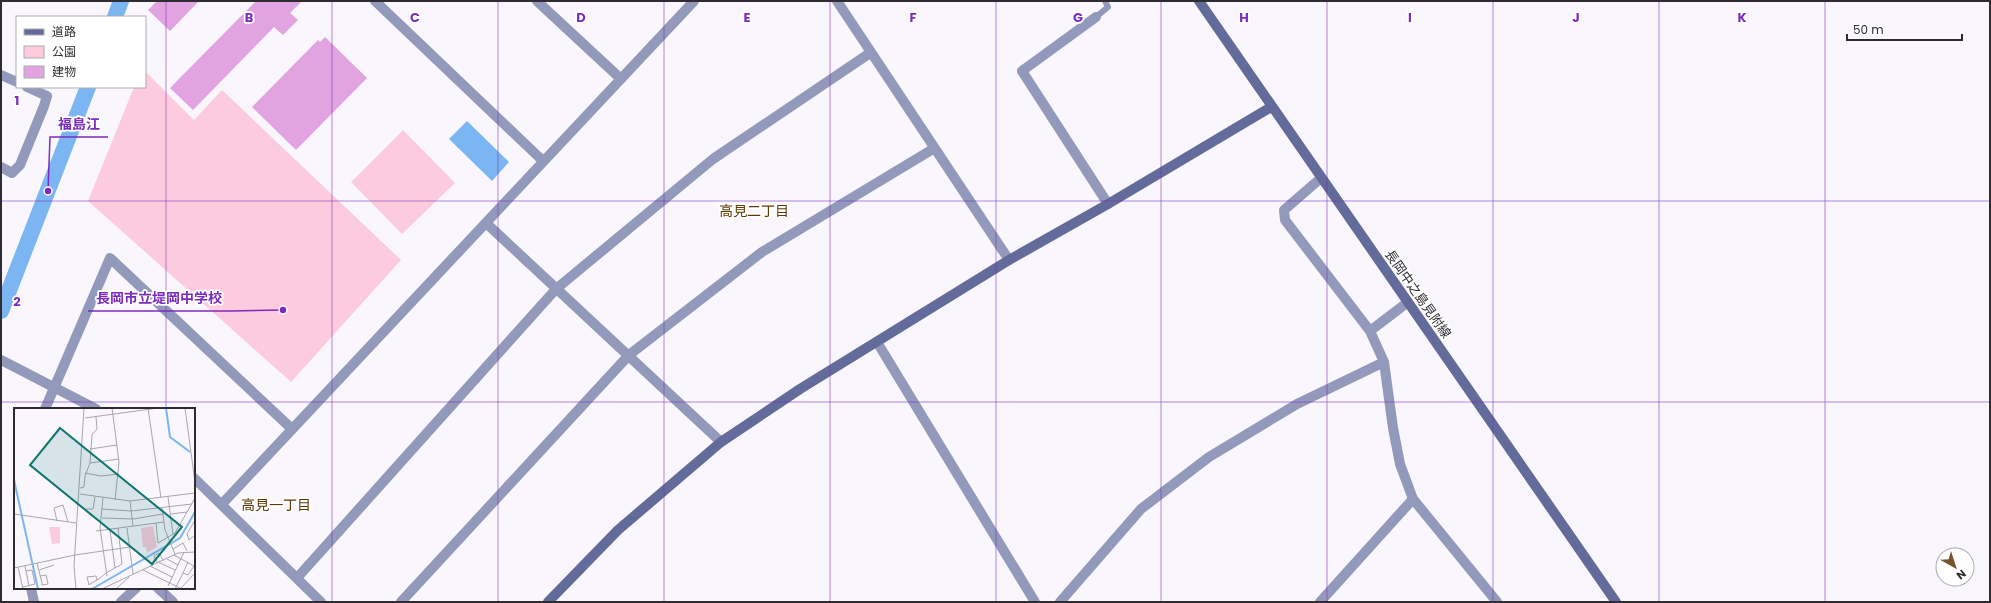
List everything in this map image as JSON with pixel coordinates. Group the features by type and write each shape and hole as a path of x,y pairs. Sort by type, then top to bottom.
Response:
{"street":[{"path":"374,1 543,161"},
{"path":"537,1 621,79"},
{"path":"222,504 694,1"},
{"path":"837,1 870,53 1009,260"},
{"name":"長岡中之島見附線","path":"1198,1 1616,602"},
{"path":"1096,17 1022,71 1108,204"},
{"path":"297,578 556,289 713,159 870,53"},
{"path":"1,75 16,82"},
{"path":"1,168 12,173 20,165 44,106 47,96 29,88"},
{"path":"548,602 618,530 721,442 800,388 1009,260 1108,204 1271,107"},
{"path":"401,602 629,355 762,252 934,149"},
{"path":"1321,178 1284,210 1285,220 1370,331 1384,362 1393,428 1400,464 1413,499 1497,602"},
{"path":"486,223 721,442"},
{"path":"45,408 110,258 292,430"},
{"path":"1370,331 1408,302"},
{"path":"877,342 1035,602"},
{"path":"1,360 94,408"},
{"path":"1060,602 1141,509 1209,457 1297,404 1384,362"},
{"path":"195,479 321,602"},
{"path":"1320,602 1413,499"},
{"path":"31,589 34,602"},
{"path":"122,602 135,589"},
{"path":"159,589 173,602"}],"lane":[{"path":"1096,17 1108,7 1105,1"}],"green space":[{"path":"146,72 194,120 222,90 401,260 291,382 88,201 134,88 146,88"},
{"path":"403,130 455,183 402,234 351,182"}],"water":[{"path":"467,121 509,162 492,181 449,139"}],"building":[{"path":"157,1 199,1 170,31 148,10"},
{"path":"256,1 302,1 290,13 298,20 283,35 274,27 193,110 170,88"},
{"path":"325,37 367,78 296,150 252,107 318,40 320,42"}],"waterway":[{"path":"115,16 121,1"},
{"path":"1,311 88,88"}],"place":[{"name":"福島江","path":"48,191"},
{"name":"長岡市立堤岡中学校","path":"283,310"}],"district":[{"name":"高見二丁目","path":"754,211"},
{"name":"高見一丁目","path":"276,505"}]}
